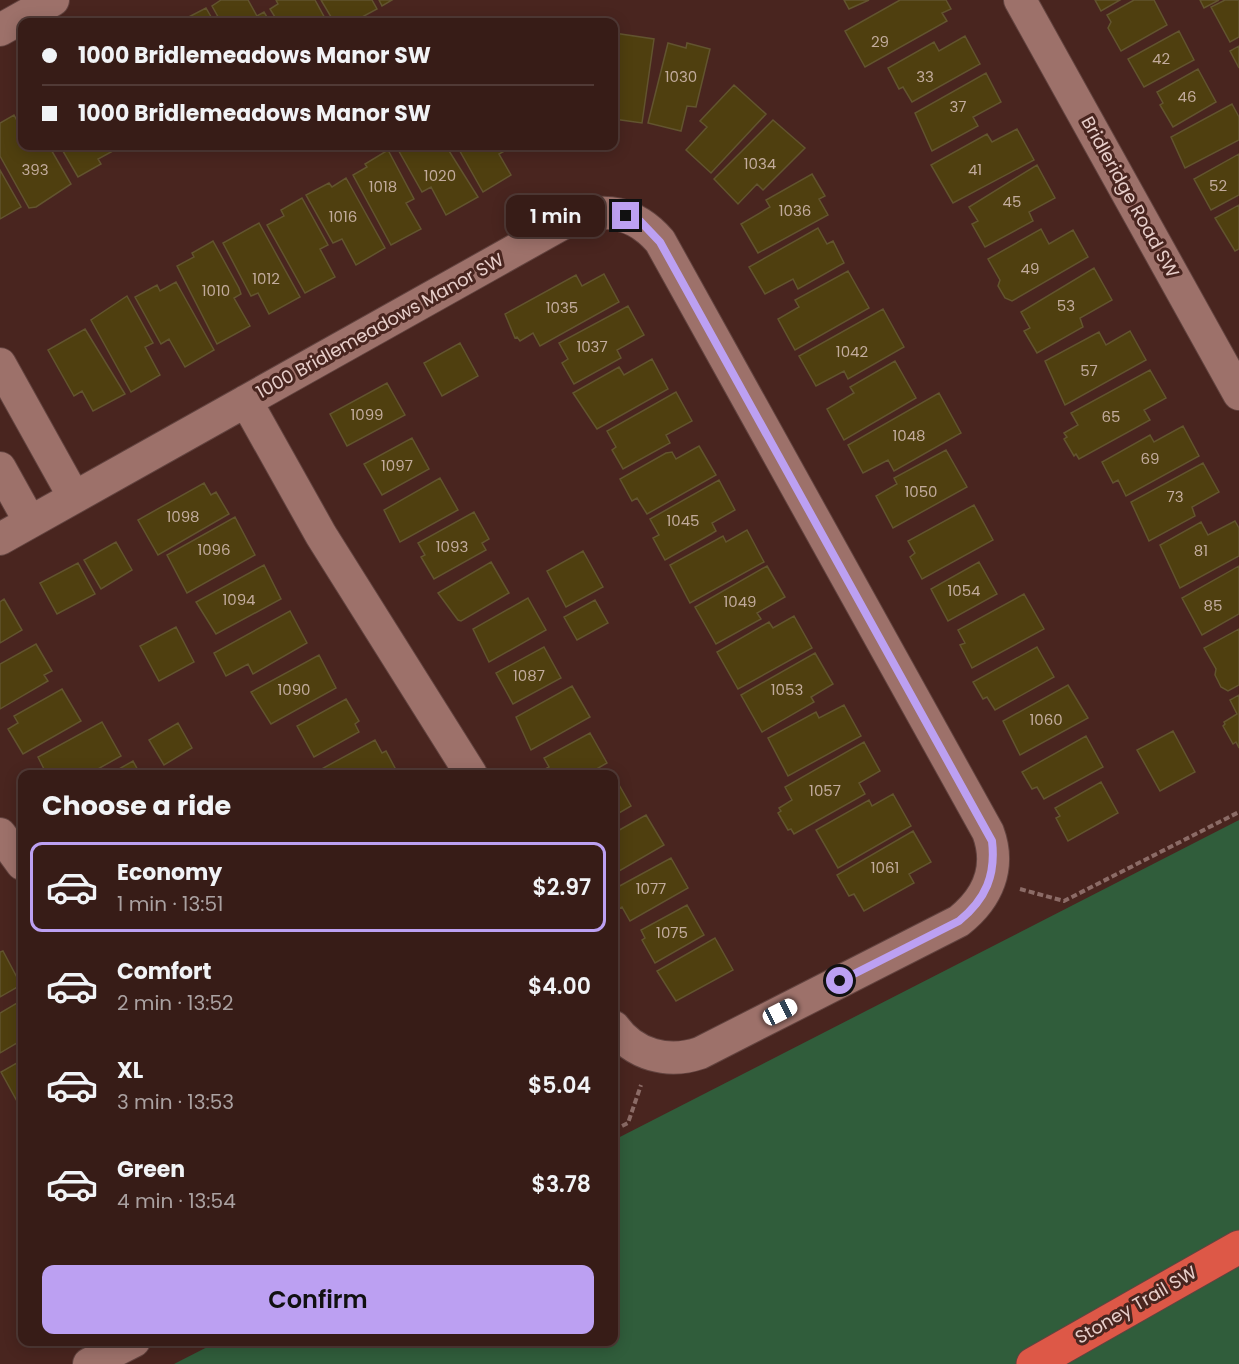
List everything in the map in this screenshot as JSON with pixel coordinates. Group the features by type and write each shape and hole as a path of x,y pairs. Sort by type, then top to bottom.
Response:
{"highway":[{"name":"Stoney Trail SW","path":"1033,1364 1239,1247"}],"street":[{"path":"21,18 53,0"},
{"name":"Bridleridge Road SW","path":"1020,0 1239,394"},
{"path":"0,30 18,20"},
{"name":"1000 Bridlemeadows Manor SW","path":"0,539 569,220 599,211 614,212 640,221 660,242 988,832 993,855 991,880 979,902 959,921 700,1053 676,1058 652,1055 632,1046 618,1031"},
{"path":"0,364 66,501"},
{"name":"1000 Bridlemeadows Manor SW","path":"246,402 327,545 468,770"},
{"path":"0,468 30,522"},
{"path":"0,834 18,859"},
{"path":"89,1364 124,1346"}],"path":[{"path":"991,880 1064,901 1239,812"},
{"path":"618,1128 628,1123 652,1055"}],"green space":[{"path":"1239,820 1239,1364 174,1364 209,1346 618,1346 618,1138"}],"building":[{"path":"221,0 248,0 257,16 264,12 268,18 219,18 212,6"},
{"path":"276,0 315,0 325,18 276,18 270,9 278,4"},
{"path":"321,0 372,0 377,9 360,18 332,18"},
{"path":"379,0 392,0 382,6"},
{"path":"844,0 869,0 849,9"},
{"path":"900,0 946,0 951,9 942,13 947,21 865,67 845,31"},
{"path":"1095,0 1120,0 1101,11"},
{"path":"1134,0 1154,0 1167,25 1121,51 1108,28 1111,22 1107,15"},
{"path":"1200,0 1219,0 1204,8"},
{"path":"1225,0 1239,0 1239,37 1230,42 1211,7"},
{"path":"206,8 212,18 187,18"},
{"path":"1179,31 1194,60 1144,87 1128,59"},
{"path":"618,34 654,39 642,123 618,120"},
{"path":"965,36 980,64 912,102 903,87 899,89 888,68 934,42 939,51"},
{"path":"668,43 686,48 687,43 710,49 696,107 687,106 681,131 648,123"},
{"path":"1239,46 1239,68 1230,51"},
{"path":"1198,69 1216,102 1173,127 1160,105 1163,103 1157,92"},
{"path":"986,73 1001,102 973,117 978,126 932,151 915,113"},
{"path":"734,85 766,114 711,173 686,150 707,127 700,121"},
{"path":"1232,104 1239,117 1239,140 1185,168 1171,137"},
{"path":"14,115 18,122 18,150 51,150 71,184 36,207 29,208 0,156 0,123"},
{"path":"773,120 805,148 763,190 757,184 738,204 714,179"},
{"path":"1017,129 1034,160 953,203 931,165 987,134 992,142"},
{"path":"62,150 112,150 98,159 101,164 78,177"},
{"path":"388,150 414,199 406,203 421,229 391,245 353,175 367,167 365,164"},
{"path":"398,150 449,150 478,197 446,215 431,187 422,192"},
{"path":"459,150 506,150 499,154 511,175 483,192"},
{"path":"1239,154 1239,195 1211,210 1194,179"},
{"path":"1037,165 1055,198 1029,212 1033,221 985,247 972,224 978,221 969,207"},
{"path":"0,170 21,207 0,219"},
{"path":"812,174 825,196 819,199 828,215 758,253 741,224 770,207 766,200"},
{"path":"346,178 385,248 356,265 342,239 333,243 306,195 329,183 332,187"},
{"path":"302,198 328,245 320,249 335,277 305,293 267,225 284,216 281,210"},
{"path":"1239,205 1239,249 1235,251 1215,218"},
{"path":"259,223 300,297 269,314 258,293 251,296 223,243"},
{"path":"818,228 827,244 833,241 844,263 798,289 793,279 765,294 749,267"},
{"path":"1041,229 1049,244 1073,230 1088,257 1012,301 1005,298 998,286 1000,280 988,259"},
{"path":"213,241 239,288 241,294 234,298 250,326 217,344 177,266 194,257 192,253"},
{"path":"1094,268 1112,300 1080,318 1083,327 1037,353 1024,331 1030,328 1021,312"},
{"path":"848,271 869,308 795,350 778,319 799,307 795,300"},
{"path":"604,274 619,302 540,346 533,333 520,341 517,337 515,338 505,314 576,275 582,286"},
{"path":"176,282 214,350 185,367 169,339 161,344 135,297 157,285 160,291"},
{"path":"127,296 153,343 145,347 160,375 131,392 91,320"},
{"path":"628,306 644,335 617,350 621,358 574,384 562,363 568,359 559,343"},
{"path":"883,309 904,347 848,379 844,371 816,386 799,356"},
{"path":"85,329 125,394 93,411 82,391 74,396 48,350"},
{"path":"1130,331 1146,360 1065,405 1045,361 1099,332 1106,345"},
{"path":"460,343 478,376 442,396 424,363"},
{"path":"652,359 668,389 597,429 573,393 619,367 624,375"},
{"path":"895,361 916,398 844,440 827,409 854,393 850,387"},
{"path":"1150,370 1166,398 1144,410 1150,420 1079,459 1076,454 1074,456 1064,439 1067,437 1064,433 1078,425 1071,413"},
{"path":"387,383 405,415 347,446 330,414"},
{"path":"676,392 692,421 666,435 670,443 623,469 612,450 616,447 607,431"},
{"path":"939,393 961,433 894,471 888,460 863,473 848,445"},
{"path":"1183,426 1199,456 1126,496 1118,480 1113,483 1102,462 1150,435 1154,442"},
{"path":"412,438 429,469 382,495 364,464"},
{"path":"699,446 716,475 647,514 637,498 632,501 620,479 666,453 672,452 676,459"},
{"path":"946,450 967,487 893,528 876,496 897,484 894,478"},
{"path":"1203,463 1219,492 1192,507 1195,516 1149,541 1131,502"},
{"path":"440,478 458,510 400,542 384,510"},
{"path":"719,480 735,510 712,523 716,531 665,560 653,538 659,535 650,519"},
{"path":"204,483 211,495 216,492 229,514 158,555 138,520"},
{"path":"974,505 993,540 922,579 910,557 915,553 908,541"},
{"path":"474,512 489,539 482,543 486,550 434,579 421,557 425,555 418,543"},
{"path":"235,517 255,555 187,593 167,555"},
{"path":"1235,521 1239,528 1239,556 1180,588 1160,545 1201,522 1208,535"},
{"path":"747,530 764,562 690,603 670,565 723,536 726,542"},
{"path":"116,542 132,570 101,589 84,560"},
{"path":"583,551 603,587 566,607 547,571"},
{"path":"491,562 509,593 461,621 458,620 438,593"},
{"path":"979,562 997,594 948,621 931,589"},
{"path":"78,563 95,594 57,614 40,583"},
{"path":"264,565 281,599 216,634 196,602"},
{"path":"767,566 785,597 757,613 761,619 716,644 695,607"},
{"path":"1239,566 1239,614 1202,635 1182,598"},
{"path":"1024,594 1044,629 972,668 960,645 965,643 958,630"},
{"path":"528,598 546,630 489,662 473,629"},
{"path":"4,599 22,630 0,643 0,602"},
{"path":"595,600 608,623 577,640 564,617"},
{"path":"290,611 307,643 253,674 248,664 226,676 214,653"},
{"path":"794,616 812,648 738,689 717,652 769,622 773,628"},
{"path":"176,627 194,662 159,681 140,646"},
{"path":"1239,629 1239,685 1228,691 1221,687 1215,675 1216,669 1204,648"},
{"path":"36,644 52,671 44,675 48,681 0,709 0,664"},
{"path":"544,647 561,678 513,704 496,673"},
{"path":"1037,647 1054,677 995,710 987,697 983,699 973,682"},
{"path":"815,653 833,684 811,697 814,702 762,732 741,695"},
{"path":"319,655 336,688 271,724 251,692"},
{"path":"1068,685 1088,718 1020,755 1003,721"},
{"path":"572,686 590,717 531,750 516,717"},
{"path":"62,689 81,721 23,754 8,729 18,723 14,716"},
{"path":"1239,695 1239,748 1236,742 1233,744 1223,726 1224,722 1237,714 1230,700"},
{"path":"346,699 359,721 355,724 359,732 314,757 297,726"},
{"path":"844,705 861,736 788,776 768,738 816,712 819,718"},
{"path":"102,722 121,756 96,770 43,770 38,757"},
{"path":"178,723 192,748 164,765 149,740"},
{"path":"1173,731 1195,772 1160,791 1137,750"},
{"path":"590,733 607,763 595,770 546,770 549,767 544,758"},
{"path":"1086,736 1103,767 1044,799 1037,787 1032,789 1022,772"},
{"path":"375,740 382,753 386,751 395,768 391,770 320,770"},
{"path":"864,742 880,771 859,783 865,794 794,834 791,829 788,830 778,813 781,811 779,808 792,800 785,787"},
{"path":"133,761 138,770 117,770"},
{"path":"1101,782 1118,813 1068,841 1056,818 1060,816 1055,808"},
{"path":"618,783 631,806 618,814"},
{"path":"893,794 911,826 838,868 816,830 869,800 872,806"},
{"path":"646,815 664,845 618,872 618,831"},
{"path":"913,831 931,862 909,874 914,883 864,911 854,894 849,896 837,875"},
{"path":"671,858 688,888 630,921 622,907 618,909 618,887"},
{"path":"687,905 704,935 655,963 642,940 645,938 641,930"},
{"path":"715,938 733,970 676,1001 657,971"},
{"path":"3,951 18,979 18,987 0,997 0,952"},
{"path":"18,1002 18,1042 0,1053 0,1013"},
{"path":"18,1062 18,1103 1,1072"}],"route":[{"path":"626,216 640,221 660,242 992,841 991,880 986,892 970,912 959,921 840,981"}]}
